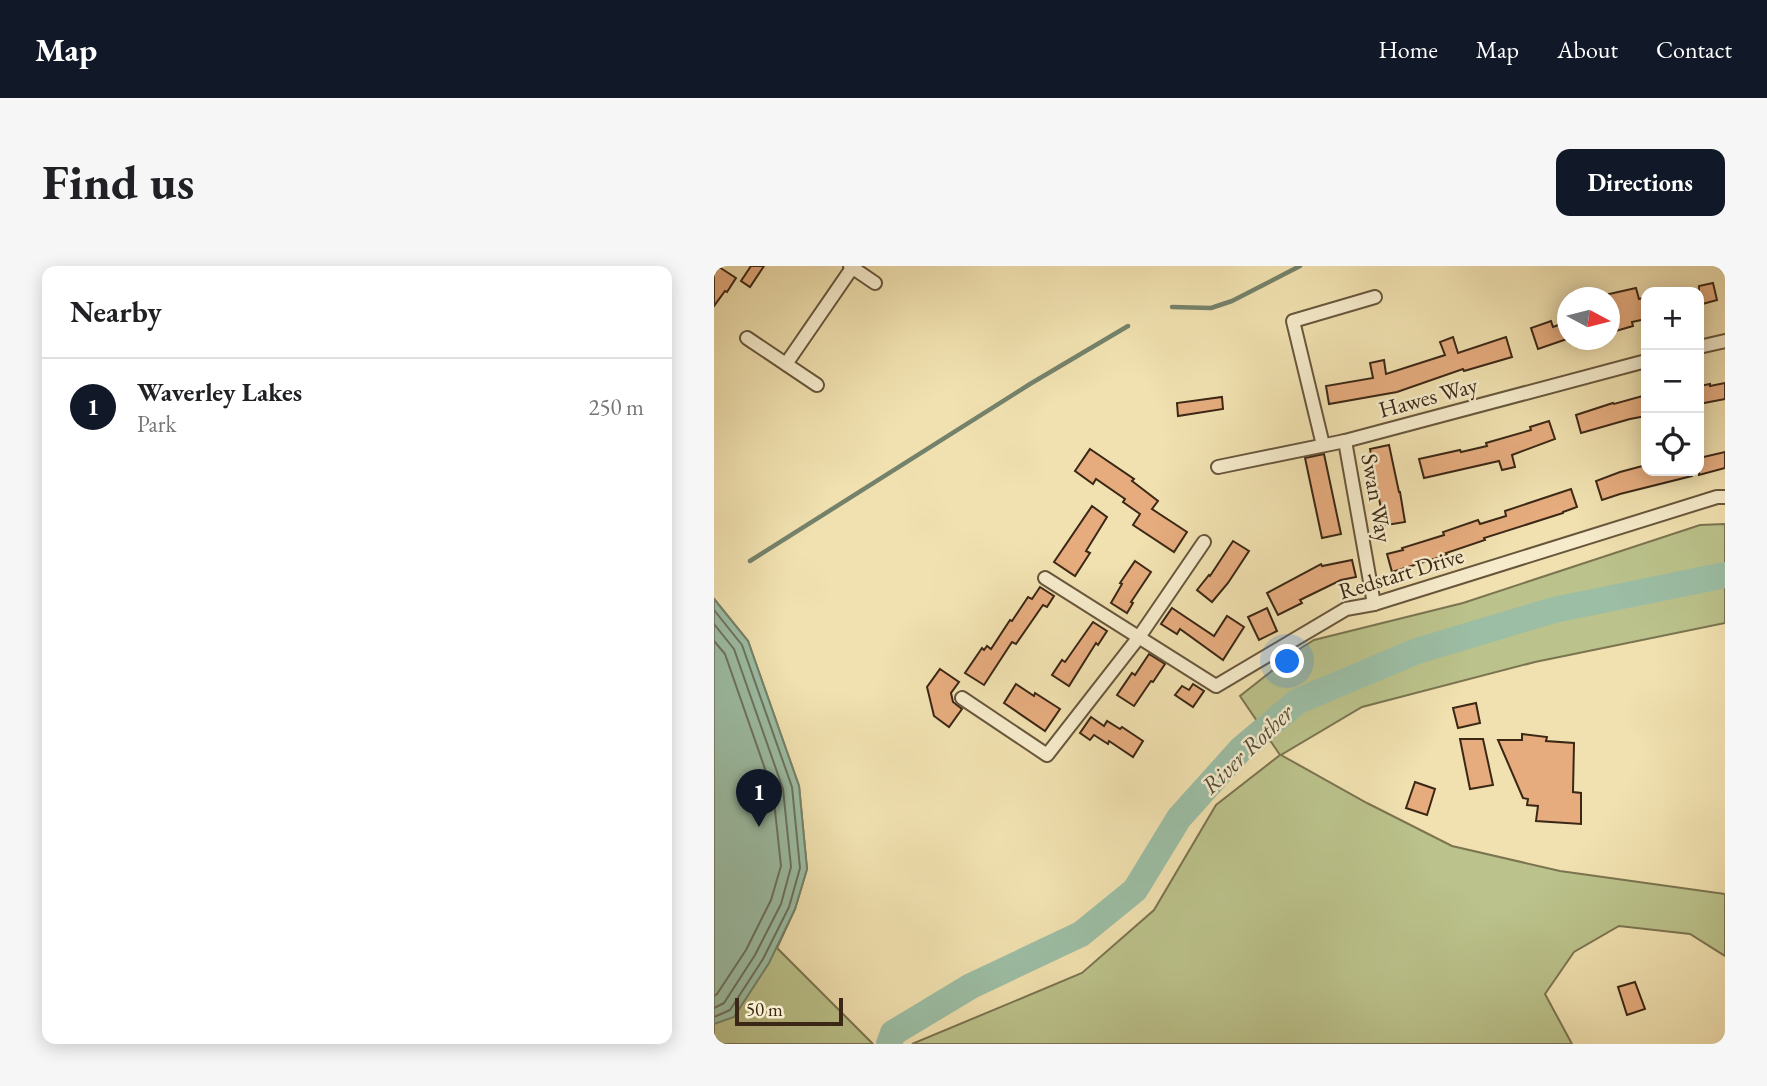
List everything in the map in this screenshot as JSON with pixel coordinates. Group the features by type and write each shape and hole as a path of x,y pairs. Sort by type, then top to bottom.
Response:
{"street":[{"path":"786,364 851,267 875,284"},
{"path":"1323,445 1293,321 1375,297"},
{"path":"747,338 817,385"},
{"path":"1704,346 1725,341"},
{"name":"Hawes Way","path":"1218,467 1345,441 1641,361"},
{"name":"Swan Way","path":"1345,441 1374,604"},
{"name":"Redstart Drive","path":"1045,578 1216,686 1346,609 1374,604 1725,497"},
{"path":"962,698 1047,755 1139,637 1204,542"}],"shaded area":[{"path":"1725,524 1725,623 1535,662 1362,707 1281,755 1452,846 1560,871 1725,894 1725,956 1690,934 1619,926 1574,952 1545,994 1572,1044 912,1044 1082,973 1154,910 1216,805 1280,755 1240,696 1301,648 1314,640 1463,603 1700,525"},
{"path":"714,599 748,641 799,786 807,869 795,909 777,948 873,1044 714,1044"}],"water":[{"path":"714,599 748,641 799,786 807,869 795,909 769,963 734,1017 714,1024"}],"building":[{"path":"751,266 764,266 750,287 741,281"},
{"path":"719,267 736,278 714,306 714,274"},
{"path":"1713,283 1717,300 1704,304 1704,287 1699,286"},
{"path":"1636,288 1641,298 1641,320 1620,330 1620,292"},
{"path":"1551,321 1553,327 1557,326 1557,342 1538,349 1531,328"},
{"path":"1453,337 1458,353 1506,337 1512,357 1464,371 1463,369 1397,392 1329,404 1326,386 1373,378 1370,363 1384,360 1386,374 1445,355 1440,342"},
{"path":"1725,383 1725,399 1704,403 1704,385"},
{"path":"1641,396 1641,417 1581,433 1576,415"},
{"path":"1222,397 1223,409 1178,416 1177,403"},
{"path":"1549,421 1555,439 1512,455 1515,467 1502,470 1499,461 1424,478 1419,459 1487,446 1486,443 1531,430 1530,427"},
{"path":"1389,445 1405,522 1386,525 1370,449"},
{"path":"1090,449 1134,479 1132,481 1158,501 1152,509 1187,532 1174,552 1133,525 1140,514 1123,502 1125,499 1096,479 1093,484 1075,471"},
{"path":"1725,452 1725,468 1704,474 1704,457"},
{"path":"1324,454 1341,534 1322,538 1305,458"},
{"path":"1641,466 1641,476 1692,476 1602,500 1596,481"},
{"path":"1571,489 1577,507 1484,538 1485,540 1446,553 1447,555 1392,572 1387,554 1444,535 1443,532 1478,520 1480,524 1506,516 1505,511"},
{"path":"1092,506 1107,517 1086,551 1090,553 1075,576 1054,562"},
{"path":"1233,541 1249,551 1212,602 1197,590 1210,576"},
{"path":"1352,560 1356,577 1341,580 1300,600 1302,603 1278,615 1267,593 1321,564 1322,566"},
{"path":"1135,561 1151,572 1131,602 1133,603 1127,613 1111,603 1122,584 1120,583"},
{"path":"1040,587 1054,596 1047,607 1043,605 1016,644 1012,642 984,685 965,673 982,648 984,650 987,646 991,649 1028,597 1032,599"},
{"path":"1172,608 1214,636 1227,616 1244,627 1223,660 1180,629 1177,634 1161,624"},
{"path":"1267,608 1277,631 1259,640 1248,617"},
{"path":"1093,622 1107,631 1098,645 1096,643 1069,686 1052,675 1062,660 1065,662"},
{"path":"1149,654 1165,664 1134,706 1117,695"},
{"path":"940,669 959,682 951,693 953,702 962,709 949,727 934,716 927,687"},
{"path":"1016,684 1060,709 1045,731 1004,703"},
{"path":"1193,684 1204,691 1193,707 1175,695 1182,686 1189,690"},
{"path":"1476,703 1480,723 1458,728 1453,708"},
{"path":"1091,717 1104,726 1107,721 1120,729 1122,727 1143,741 1133,757 1109,741 1108,744 1094,735 1090,740 1080,733"},
{"path":"1522,734 1547,737 1546,741 1574,743 1573,792 1581,793 1581,824 1536,821 1538,806 1527,805 1528,799 1523,798 1498,740 1522,740"},
{"path":"1460,739 1483,739 1493,785 1470,789"},
{"path":"1415,782 1435,789 1427,815 1406,808"},
{"path":"1635,982 1645,1009 1627,1015 1618,987"}],"waterway":[{"path":"1172,307 1211,308 1232,301 1300,266"},
{"path":"750,561 1030,384 1128,326"},
{"name":"River Rother","path":"889,1044 893,1033 971,986 1081,934 1135,890 1179,818 1241,749 1298,701 1417,651 1554,610 1725,575"}],"place":[{"name":"Waverley Lakes","path":"759,827"}]}
